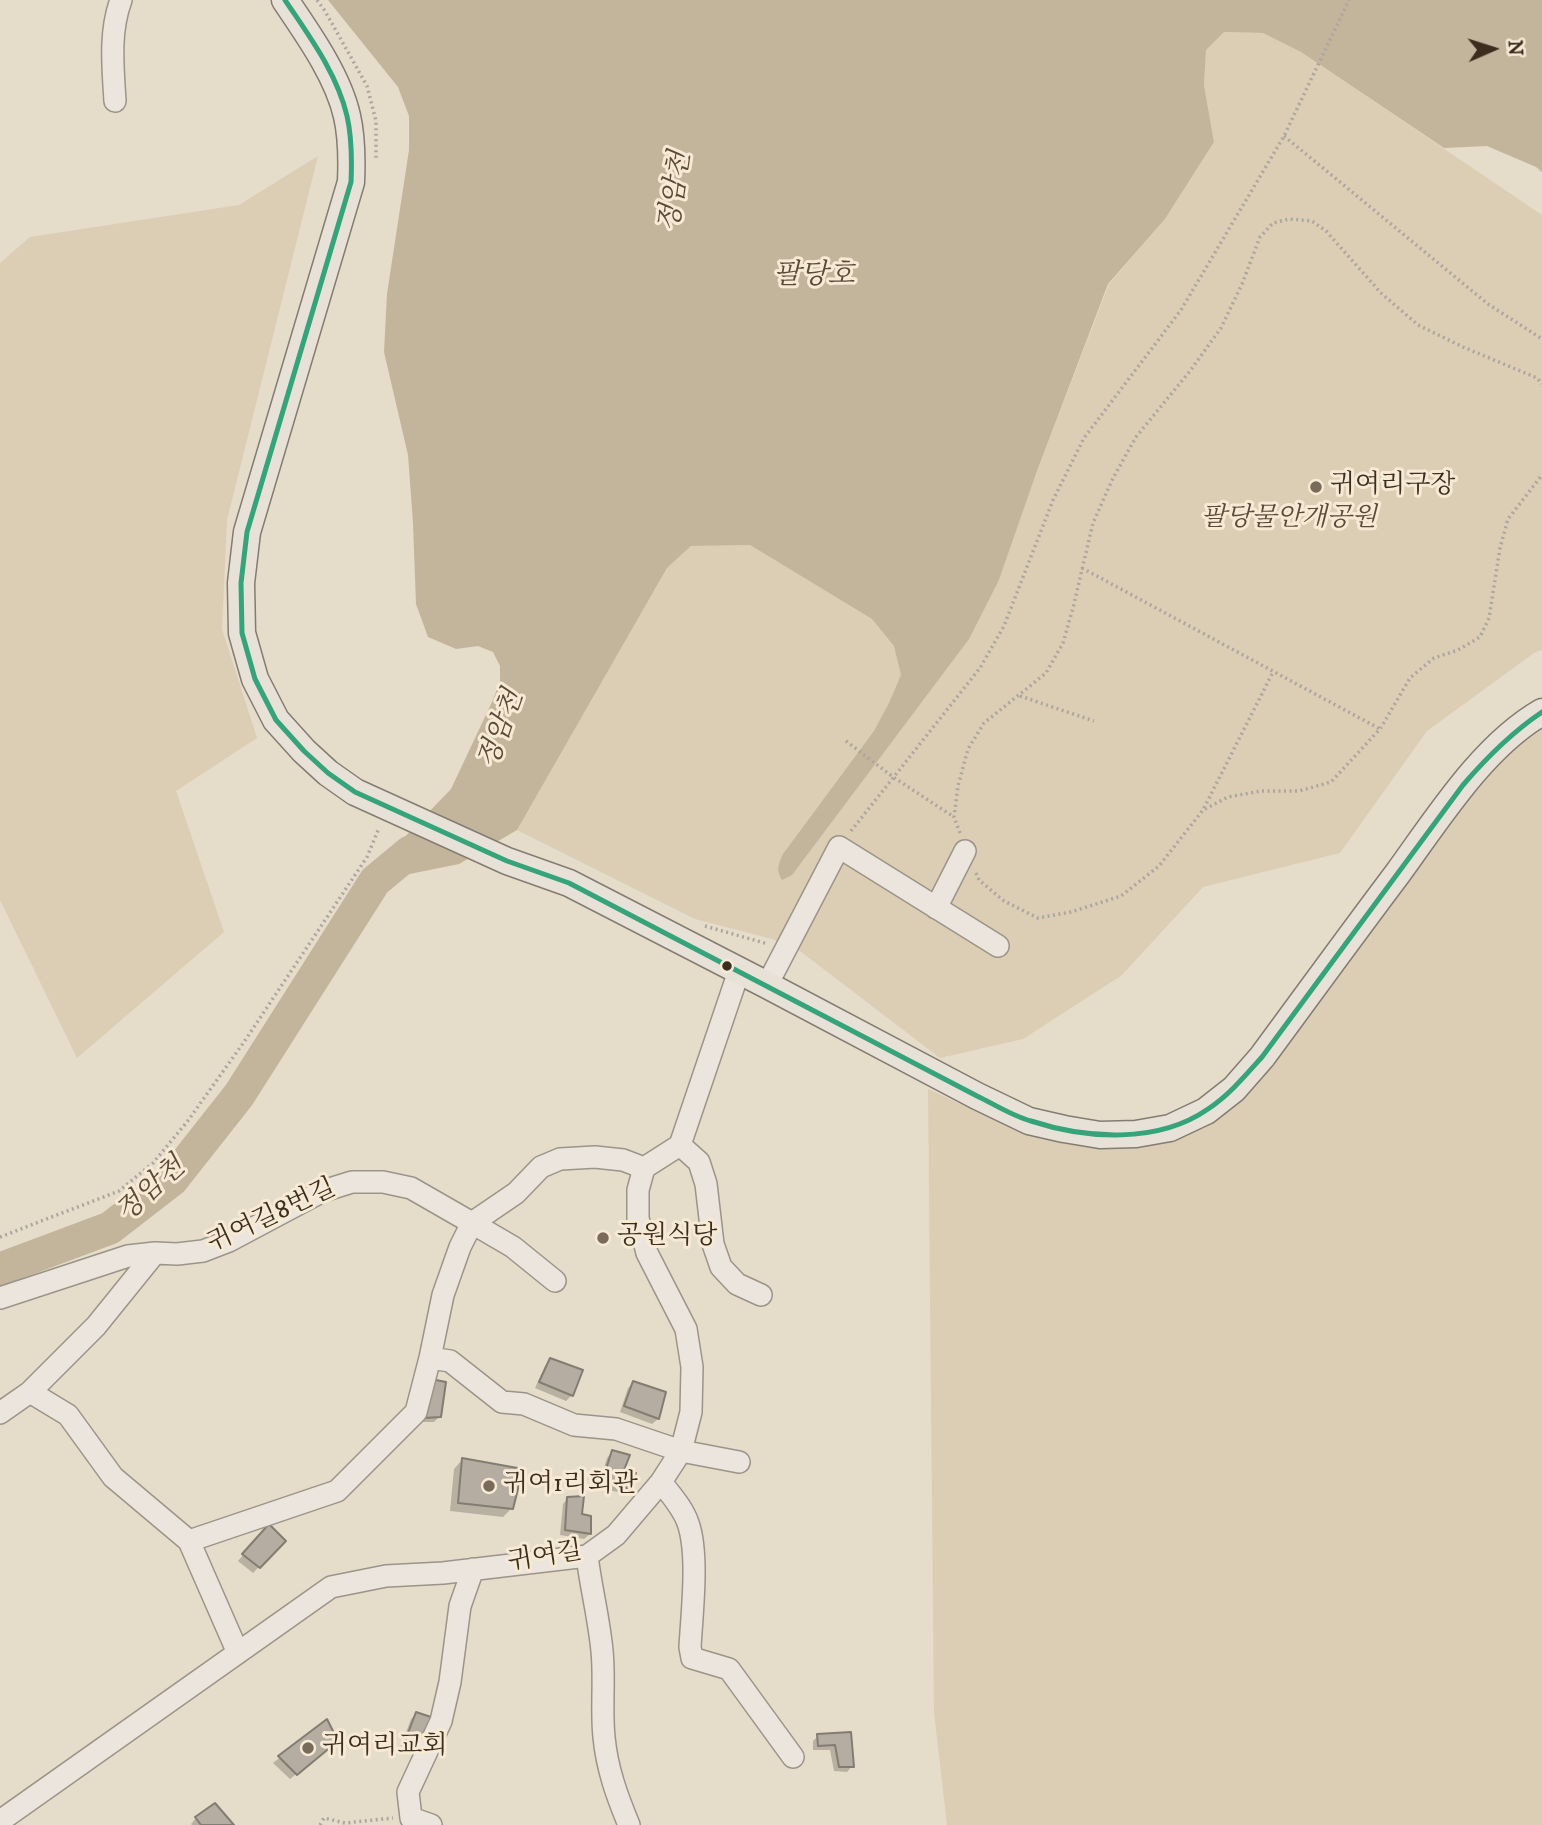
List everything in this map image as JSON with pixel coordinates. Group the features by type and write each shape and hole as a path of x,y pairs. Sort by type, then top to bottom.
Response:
{"main road":[{"path":"285,0 333,79 347,114 352,148 351,182 247,533 241,583 242,632 255,679 275,720 328,773 355,792 507,861 569,883 1029,1121 1100,1135 1136,1135 1170,1128 1206,1111 1234,1089 1262,1057 1448,804 1490,753 1522,723 1542,712"}],"street":[{"path":"115,101 112,51 121,0"},
{"path":"767,985 839,846 998,947"},
{"path":"936,908 965,851"},
{"path":"189,1541 337,1491 416,1412 443,1294 472,1223 516,1193 541,1167 560,1159 595,1157 623,1160 644,1168 680,1145 739,971"},
{"path":"680,1145 699,1162 706,1184 713,1244 720,1267 737,1284 761,1295"},
{"name":"귀여길","path":"0,1821 331,1587 386,1576 587,1556 615,1535 661,1482 681,1451 691,1412 692,1367 686,1329 647,1253 638,1218 638,1191 644,1168"},
{"name":"귀여길8번길","path":"0,1298 128,1256 203,1251 229,1241 323,1191 352,1181 383,1182 411,1188 513,1247 555,1281"},
{"path":"0,1413 30,1392 96,1326 155,1254"},
{"path":"430,1358 450,1360 502,1402 524,1404 574,1425 616,1429 681,1451 738,1462"},
{"path":"30,1392 68,1415 113,1477 189,1541 238,1653"},
{"path":"661,1482 688,1522 694,1551 690,1647 692,1658 729,1669 793,1757"},
{"path":"587,1556 602,1655 603,1735 608,1770 629,1825"},
{"path":"421,1822 408,1792 441,1721 450,1682 460,1606 473,1569"}],"path":[{"path":"317,0 367,86 376,121 376,159"},
{"path":"839,846 981,668 1004,626 1053,500 1084,438 1181,310 1284,136 1349,0"},
{"path":"1284,136 1488,304 1542,339"},
{"path":"1273,672 1203,810 1159,866 1121,896 1071,912 1038,918 1004,901 979,880 965,851 954,817 958,786 968,750 984,723 1046,673 1063,643 1093,523 1113,478 1136,437 1221,328 1260,237 1273,223 1289,219 1312,221 1326,231 1381,293 1418,325 1537,378 1542,384"},
{"path":"1203,810 1228,797 1261,792 1299,791 1331,782 1380,729 1410,678 1434,658 1458,650 1480,637 1489,618 1500,548 1508,519 1542,475"},
{"path":"1082,568 1380,729"},
{"path":"1020,696 1094,721"},
{"path":"845,741 954,817"},
{"path":"0,1237 119,1191 153,1163 187,1122 244,1042 397,811"},
{"path":"320,1825 324,1818 345,1823 385,1818 421,1822"}],"green space":[{"name":"팔당물안개공원","path":"1224,32 1263,33 1301,52 1542,215 1542,650 1534,653 1427,731 1340,853 1203,887 1122,975 1023,1039 940,1058 796,948 695,919 517,830 667,568 691,546 750,545 872,619 894,645 999,580 1037,471 1109,284 1165,219 1214,142 1204,85 1206,49"},
{"path":"318,156 227,520 222,629 257,738 176,791 224,932 77,1058 0,900 0,263 30,237 239,205"},
{"path":"1542,729 1542,1825 947,1825 934,1712 928,1089 1024,1133 1092,1146 1155,1145 1208,1123 1261,1078 1447,825 1525,735"}],"water":[{"name":"팔당호","path":"328,0 1542,0 1542,172 1487,146 1444,148 1301,52 1263,33 1224,32 1206,50 1204,85 1214,142 1165,219 1108,284 999,580 969,639 792,875 782,880 780,876 778,867 783,854 874,731 901,675 894,646 872,619 750,545 691,546 667,568 517,830 459,864 375,881 399,843 451,789 500,682 500,666 493,652 478,646 456,649 428,637 416,604 408,455 384,352 387,294 409,150 409,116 398,87"}],"building":[{"path":"550,1358 583,1370 573,1396 539,1382"},
{"path":"431,1379 446,1382 441,1417 424,1418"},
{"path":"633,1381 666,1392 659,1419 624,1406"},
{"path":"612,1450 630,1455 624,1470 636,1473 630,1489 602,1482"},
{"name":"귀여1리회관","path":"462,1458 523,1469 513,1509 458,1503"},
{"path":"584,1496 582,1514 591,1516 591,1534 565,1530 567,1497"},
{"path":"269,1524 286,1541 260,1568 242,1554"},
{"path":"416,1712 434,1718 424,1746 405,1741"},
{"name":"귀여리교회","path":"327,1719 338,1741 297,1775 278,1756"},
{"path":"851,1732 854,1767 839,1767 835,1745 818,1746 817,1734"},
{"path":"215,1803 234,1825 201,1825 195,1817"}],"waterway":[{"name":"정암천","path":"0,1269 110,1228 172,1180 239,1095 375,881 410,852"}],"transit line":[{"path":"285,0 321,55 342,100 350,132 351,182 247,532 241,583 242,633 255,679 276,720 328,773 355,792 507,861 569,883 1017,1116 1075,1132 1121,1135 1145,1133 1188,1120 1216,1104 1236,1085 1262,1057 1463,785 1500,746 1542,712"}],"place":[{"name":"귀여리구장","path":"1316,487"},
{"name":"공원식당","path":"603,1238"},
{"name":"귀여1리회관","path":"489,1486"},
{"name":"귀여리교회","path":"308,1748"}]}
